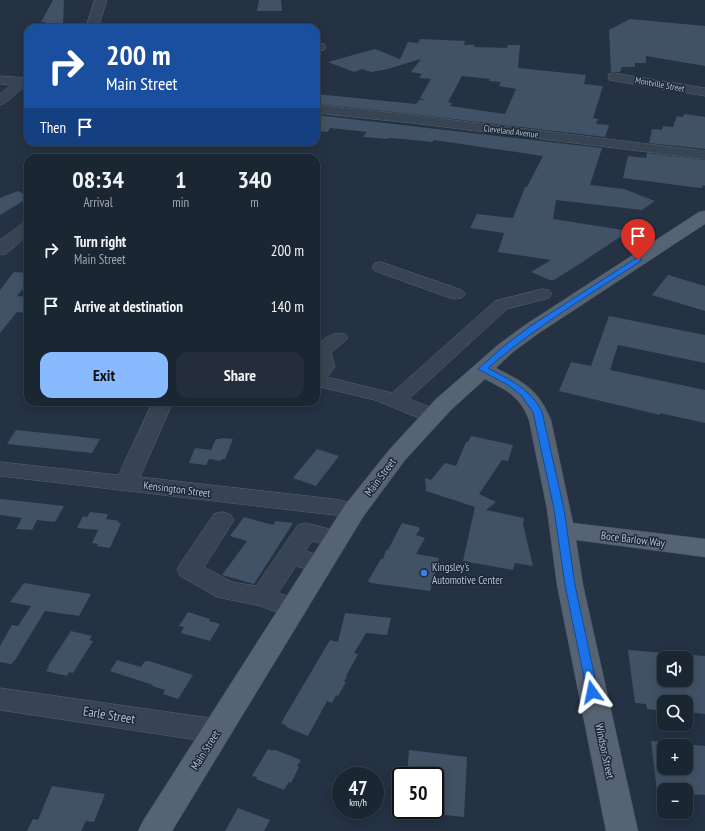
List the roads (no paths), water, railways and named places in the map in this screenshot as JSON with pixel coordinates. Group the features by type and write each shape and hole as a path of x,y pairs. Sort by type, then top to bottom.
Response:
{"main road":[{"name":"Main Street","path":"154,831 354,511 397,455 433,416 506,348 532,329 705,216"},
{"name":"Windsor Street","path":"482,369 520,390 529,398 538,412 562,530 570,585 622,831"},
{"name":"Boce Barlow Way","path":"562,530 705,548"}],"street":[{"path":"93,24 101,0"},
{"name":"Montville Street","path":"614,77 705,92"},
{"path":"0,80 24,82"},
{"path":"0,101 19,85 24,83"},
{"name":"Cleveland Avenue","path":"320,109 404,119 704,159"},
{"path":"0,250 24,230"},
{"path":"380,267 456,294"},
{"path":"395,401 501,305 543,294"},
{"path":"320,372 325,367 321,351 338,338"},
{"path":"320,381 382,396 433,416"},
{"path":"126,483 162,406"},
{"name":"Kensington Street","path":"0,469 354,511"},
{"path":"222,520 189,570 226,590 262,597 294,608"},
{"path":"262,597 306,531 337,538"},
{"path":"290,556 321,564"},
{"name":"Earle Street","path":"0,699 217,731"}],"place":[{"name":"Kingsley's Automotive Center","path":"424,573"}]}
